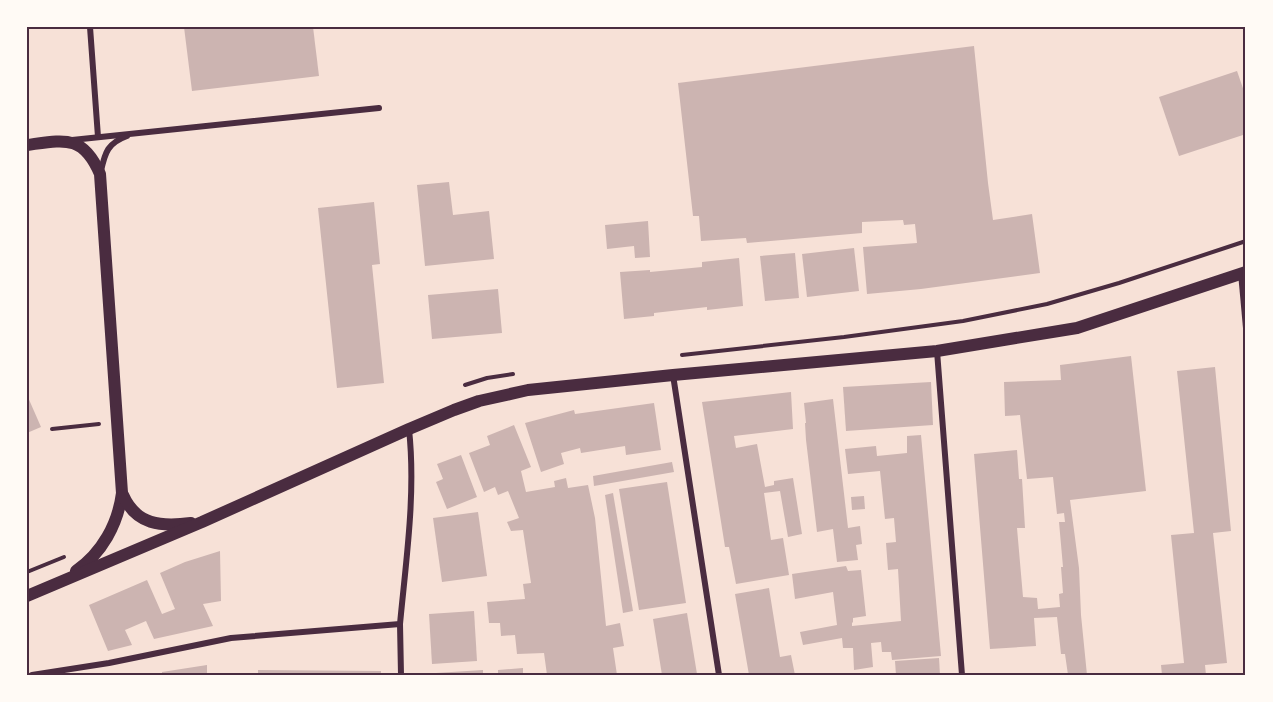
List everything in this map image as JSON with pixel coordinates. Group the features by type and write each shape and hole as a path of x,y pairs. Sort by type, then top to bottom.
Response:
{"main road":[{"path":"27,145 63,140 78,144 94,160 100,174 122,493 120,509 115,521 97,552 83,566 57,584"},
{"path":"27,596 202,522 454,410 504,395 528,390 673,375 937,351 1077,328 1244,273"},
{"path":"122,493 128,506 146,521 161,524 202,522"}],"street":[{"path":"90,27 98,137"},
{"path":"63,140 379,108"},
{"path":"100,174 107,149 124,137 137,133"},
{"path":"1244,273 1246,328"},
{"path":"937,351 962,675"},
{"path":"673,375 719,675"},
{"path":"400,675 400,624 412,491 409,429"},
{"path":"32,675 109,663 231,638 400,624"}],"path":[{"path":"679,355 844,338 974,319 1057,301 1119,284 1246,241"},
{"path":"456,389 487,378 514,374"},
{"path":"51,429 99,424"},
{"path":"27,572 68,554"}],"building":[{"path":"184,27 313,27 319,76 192,91"},
{"path":"974,46 993,220 1032,214 1040,273 867,294 863,247 917,243 915,224 904,225 903,220 862,222 862,233 747,243 746,238 701,241 699,216 693,216 678,83"},
{"path":"1237,71 1246,97 1246,134 1179,156 1159,97"},
{"path":"449,182 453,215 489,211 494,259 425,266 417,185"},
{"path":"374,202 380,264 372,265 384,383 337,388 318,208"},
{"path":"648,221 650,257 635,258 634,246 607,249 605,225"},
{"path":"854,248 859,291 807,297 802,254"},
{"path":"795,253 799,298 765,301 760,256"},
{"path":"739,258 743,306 707,310 707,307 624,319 620,272 650,270 650,272 702,267 702,262"},
{"path":"498,289 502,333 432,339 428,295"},
{"path":"1131,356 1146,491 1070,500 1079,568 1087,675 1068,675 1065,654 1061,654 1057,617 1034,618 1036,646 990,649 974,454 1017,450 1019,479 1022,479 1025,528 1017,528 1023,597 1037,598 1038,609 1060,607 1059,594 1063,593 1059,522 1065,522 1064,513 1057,514 1053,477 1027,479 1020,415 1005,416 1004,382 1061,380 1060,365"},
{"path":"1215,367 1231,531 1213,533 1227,663 1205,665 1206,675 1162,675 1161,665 1184,663 1171,535 1194,533 1177,371"},
{"path":"931,382 933,425 846,431 843,387"},
{"path":"791,392 793,429 734,436 736,448 757,444 765,487 774,485 774,481 793,478 802,534 788,537 780,491 764,493 771,540 783,538 789,575 736,584 729,547 725,547 702,402"},
{"path":"27,395 41,427 27,433"},
{"path":"833,399 848,528 860,526 862,544 856,545 858,560 837,562 833,529 817,532 804,403"},
{"path":"654,403 661,450 626,455 625,446 581,453 580,448 561,453 564,464 541,472 525,423 574,410 575,414"},
{"path":"514,425 531,467 521,471 526,492 555,487 554,481 566,478 568,488 588,485 595,518 606,626 620,623 624,646 613,648 617,675 547,675 544,653 517,654 515,635 501,636 500,623 489,623 487,602 525,599 523,584 531,583 523,530 511,531 507,522 519,518 508,491 498,495 495,487 484,492 469,453 490,445 487,436"},
{"path":"921,435 941,656 892,660 891,652 882,652 881,642 871,643 873,667 854,670 853,648 843,648 842,638 803,645 800,632 837,625 833,592 795,599 792,574 846,566 848,571 861,570 866,616 853,618 852,626 901,621 898,569 888,570 886,543 896,542 894,518 885,519 880,471 848,474 845,449 876,446 877,456 907,453 907,436"},
{"path":"461,455 477,497 447,509 436,482 443,479 437,464"},
{"path":"672,462 674,472 594,486 593,476"},
{"path":"667,482 686,603 639,610 619,489"},
{"path":"613,493 633,611 623,613 605,495"},
{"path":"864,496 865,509 852,510 851,497"},
{"path":"478,512 487,576 442,582 433,518"},
{"path":"220,551 221,601 203,604 213,626 154,639 146,621 125,630 132,645 108,651 89,605 147,580 162,614 175,609 160,573"},
{"path":"769,588 780,657 791,655 795,675 749,675 735,594"},
{"path":"474,611 477,661 432,664 429,614"},
{"path":"687,613 697,674 662,675 653,619"},
{"path":"939,658 940,675 896,675 895,661"},
{"path":"207,665 207,675 162,675 162,672"},
{"path":"523,668 523,675 498,675 498,670"},
{"path":"258,670 381,671 381,675 258,675"},
{"path":"483,670 483,675 436,675 436,673"}]}
